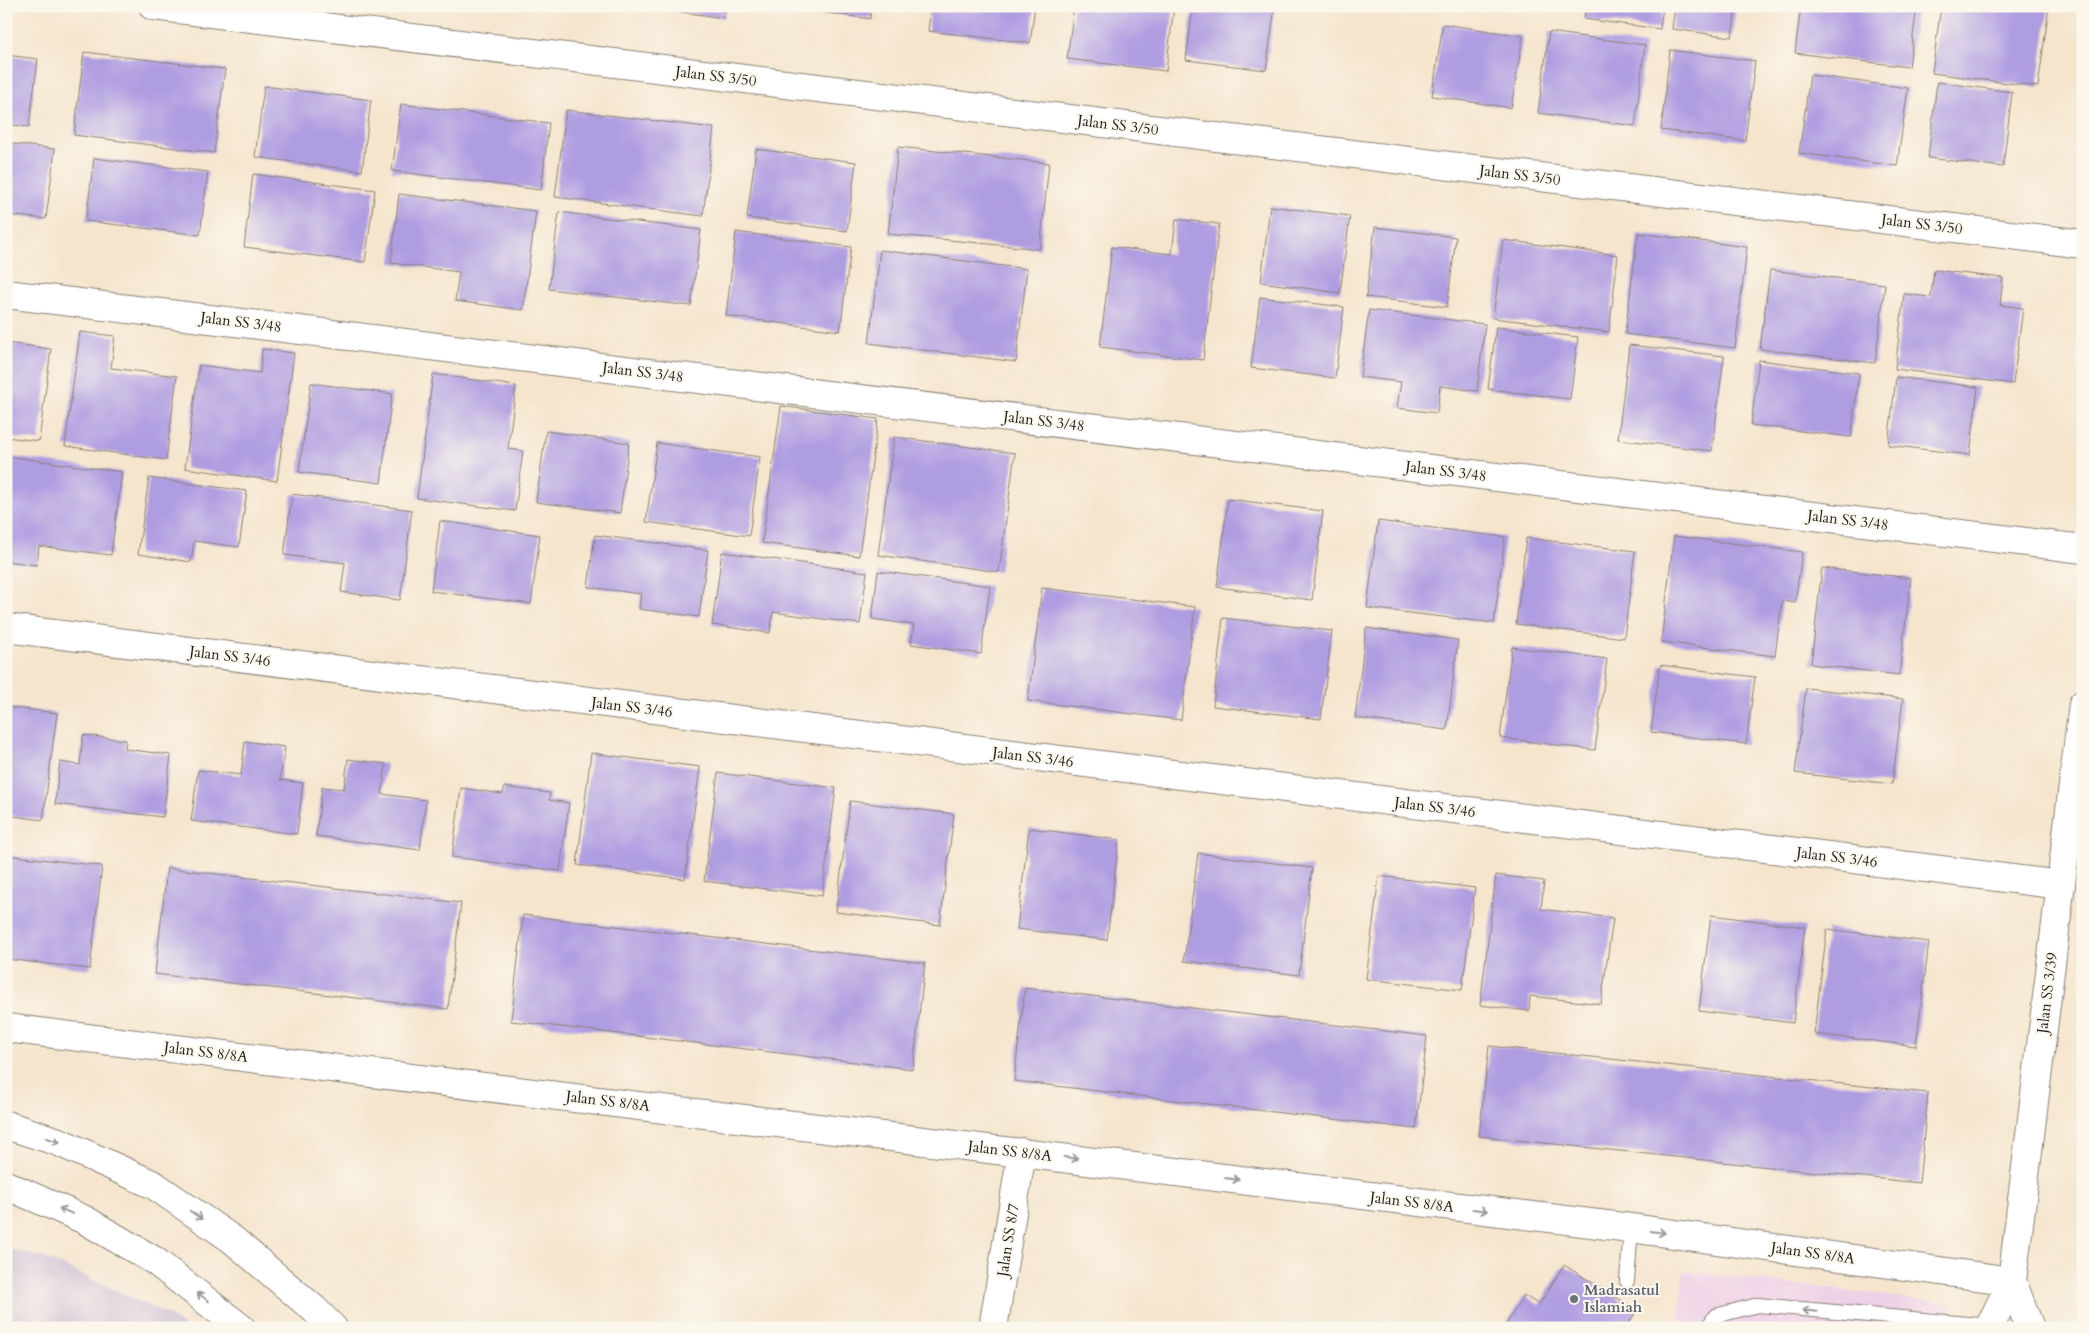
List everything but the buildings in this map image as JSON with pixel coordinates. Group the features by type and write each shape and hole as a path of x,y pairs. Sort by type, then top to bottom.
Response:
{"main road":[{"name":"Jalan SS 3/50","path":"153,6 2083,244"},
{"name":"Jalan SS 3/48","path":"6,294 2083,549"},
{"name":"Jalan SS 3/46","path":"6,628 2060,885"},
{"name":"Jalan SS 3/39","path":"2012,1281 2082,708"},
{"name":"Jalan SS 8/8A","path":"6,1028 1631,1228 2012,1281"},
{"path":"6,1125 60,1142 154,1185 233,1240 315,1310 333,1328"},
{"name":"Jalan SS 8/7","path":"993,1328 1022,1152"},
{"path":"6,1184 85,1220 155,1261 241,1328"},
{"path":"1990,1327 2012,1281"},
{"path":"2012,1281 2030,1328"}],"lane":[{"path":"1627,1281 1631,1228"},
{"path":"1708,1328 1715,1316 1758,1305 1893,1323 1990,1327"}],"shaded area":[{"path":"6,1248 48,1259 169,1315 185,1328 6,1328"},
{"path":"1684,1271 1952,1304 1950,1328 1678,1328"}],"place":[{"name":"Madrasatul Islamiah","path":"1574,1299"}]}
